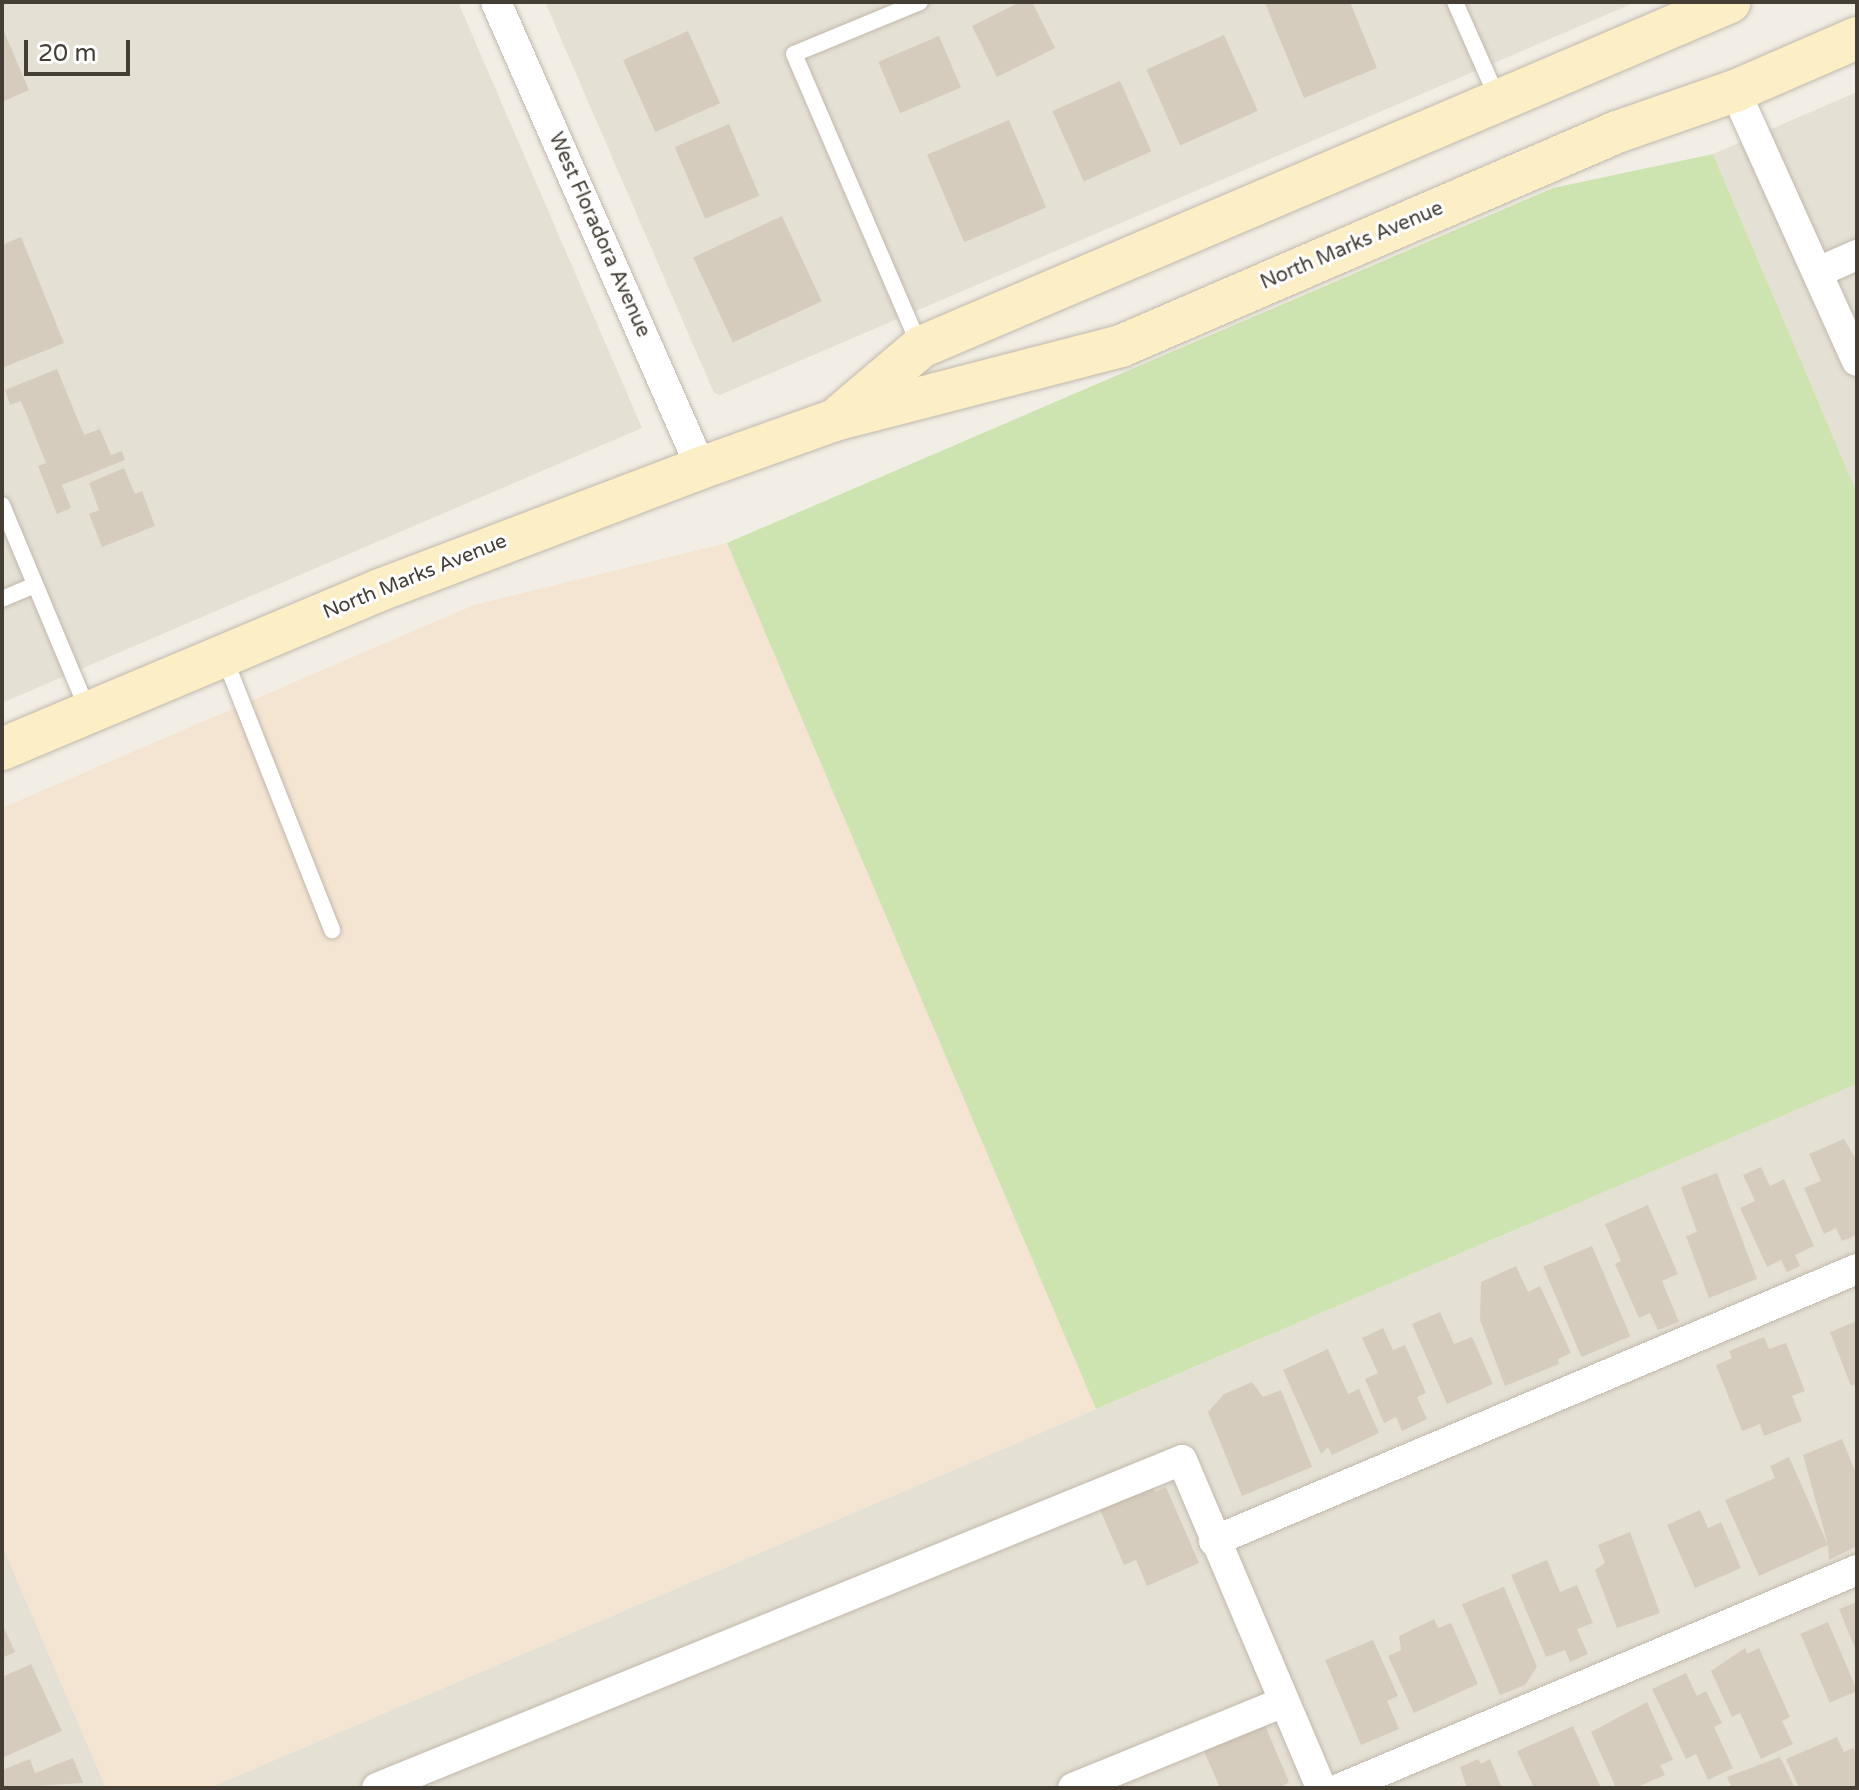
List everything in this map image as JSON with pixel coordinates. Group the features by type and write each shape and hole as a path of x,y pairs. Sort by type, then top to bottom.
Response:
{"main road":[{"name":"North Marks Avenue","path":"835,420 921,347 1730,2"},
{"name":"North Marks Avenue","path":"2,749 380,590 701,468 835,420 1121,346 1617,132 1735,91 1857,38"}],"street":[{"name":"West Floradora Avenue","path":"496,2 701,468"},
{"path":"1735,91 1857,361"},
{"path":"1818,272 1857,255"},
{"path":"1214,1541 1857,1269"},
{"path":"377,1788 1182,1460 1321,1788"},
{"path":"1341,1788 1857,1570"},
{"path":"1073,1788 1284,1702"}],"lane":[{"path":"920,2 794,54 921,347"},
{"path":"1455,2 1498,100"},
{"path":"2,505 88,712"},
{"path":"2,599 35,585"},
{"path":"223,656 332,930"}],"shaded area":[{"path":"2,2 458,2 642,428 2,703"},
{"path":"545,2 1636,2 720,395 714,393"},
{"path":"1857,92 1857,493 1713,154"},
{"path":"727,543 1096,1409 209,1788 106,1788 2,1545 2,808 474,605"},
{"path":"1857,1084 1857,1788 209,1788"},
{"path":"2,1545 106,1788 2,1788"}],"green space":[{"path":"1713,154 1857,493 1857,1084 1096,1409 727,543 1553,188"}],"building":[{"path":"1020,2 1032,2 1055,48 997,77 972,26"},
{"path":"1350,2 1377,68 1304,98 1265,3"},
{"path":"2,27 29,90 4,101 2,97"},
{"path":"688,31 720,103 655,132 623,60"},
{"path":"1224,35 1258,111 1180,145 1146,70"},
{"path":"939,36 961,88 900,113 878,62"},
{"path":"1120,81 1151,151 1084,181 1052,111"},
{"path":"1009,120 1046,207 964,242 927,155"},
{"path":"729,124 759,196 705,219 675,147"},
{"path":"782,216 822,301 733,343 693,257"},
{"path":"21,237 64,343 2,368 2,245"},
{"path":"57,369 84,435 100,429 111,455 122,451 125,460 62,485 71,508 57,514 38,466 46,463 21,401 10,405 5,390"},
{"path":"124,468 135,494 142,491 155,526 102,547 89,514 99,510 89,483"},
{"path":"1844,1139 1857,1161 1857,1235 1842,1241 1836,1228 1824,1234 1804,1188 1821,1181 1809,1154"},
{"path":"1761,1167 1770,1186 1784,1179 1814,1246 1795,1255 1800,1266 1787,1272 1781,1260 1767,1267 1740,1208 1755,1201 1743,1175"},
{"path":"1717,1173 1757,1279 1709,1298 1686,1236 1697,1232 1681,1187"},
{"path":"1648,1205 1678,1274 1662,1281 1679,1322 1658,1330 1650,1313 1639,1318 1615,1264 1621,1261 1605,1224"},
{"path":"1592,1246 1630,1336 1582,1357 1543,1267"},
{"path":"1516,1266 1528,1292 1540,1286 1571,1353 1558,1359 1559,1364 1505,1386 1480,1320 1481,1282"},
{"path":"1440,1312 1454,1344 1472,1337 1493,1384 1447,1404 1412,1324"},
{"path":"1857,1321 1857,1384 1851,1386 1830,1332"},
{"path":"1383,1328 1393,1350 1405,1345 1426,1393 1417,1397 1427,1419 1402,1431 1396,1417 1384,1423 1365,1379 1378,1373 1362,1338"},
{"path":"1764,1337 1769,1349 1786,1343 1805,1391 1792,1396 1802,1421 1764,1436 1760,1424 1742,1431 1716,1365 1732,1358 1729,1351"},
{"path":"1328,1349 1348,1394 1359,1389 1379,1433 1332,1455 1328,1447 1321,1454 1283,1370"},
{"path":"1252,1382 1263,1397 1281,1390 1312,1467 1242,1496 1208,1412 1224,1394"},
{"path":"1842,1439 1857,1476 1857,1546 1829,1560 1828,1545 1803,1455"},
{"path":"1789,1457 1828,1545 1759,1576 1725,1500 1775,1478 1770,1466"},
{"path":"1150,1482 1155,1492 1166,1487 1199,1563 1147,1586 1136,1560 1124,1565 1098,1505"},
{"path":"1700,1510 1708,1528 1721,1522 1741,1568 1695,1588 1667,1525"},
{"path":"1630,1532 1660,1613 1617,1628 1595,1570 1605,1563 1598,1545"},
{"path":"1547,1560 1560,1592 1577,1585 1593,1623 1577,1629 1588,1654 1570,1662 1565,1650 1546,1657 1511,1575"},
{"path":"1504,1587 1537,1667 1525,1685 1500,1695 1462,1604"},
{"path":"1857,1602 1857,1653 1839,1609"},
{"path":"1434,1619 1438,1628 1451,1623 1478,1684 1414,1713 1388,1656 1401,1650 1399,1636"},
{"path":"1828,1622 1857,1690 1830,1703 1800,1634"},
{"path":"2,1623 15,1652 2,1658"},
{"path":"1373,1640 1398,1696 1387,1701 1399,1729 1361,1745 1325,1660"},
{"path":"1745,1648 1747,1654 1759,1648 1790,1717 1782,1721 1793,1744 1761,1759 1740,1713 1732,1717 1711,1671"},
{"path":"31,1664 62,1731 2,1758 2,1677"},
{"path":"1686,1673 1697,1696 1706,1691 1722,1723 1714,1727 1733,1768 1708,1780 1696,1754 1686,1759 1652,1689"},
{"path":"1647,1702 1673,1760 1660,1765 1665,1775 1635,1788 1616,1788 1591,1732"},
{"path":"1264,1723 1289,1782 1280,1788 1220,1788 1204,1751"},
{"path":"1573,1726 1601,1788 1534,1788 1517,1751"},
{"path":"1837,1737 1844,1752 1853,1748 1857,1756 1857,1788 1799,1788 1786,1759"},
{"path":"1780,1757 1795,1788 1732,1788 1727,1777"},
{"path":"73,1758 83,1783 2,1788 2,1770 30,1759 35,1773"},
{"path":"1478,1759 1481,1764 1490,1759 1502,1788 1467,1788 1460,1767"}]}
